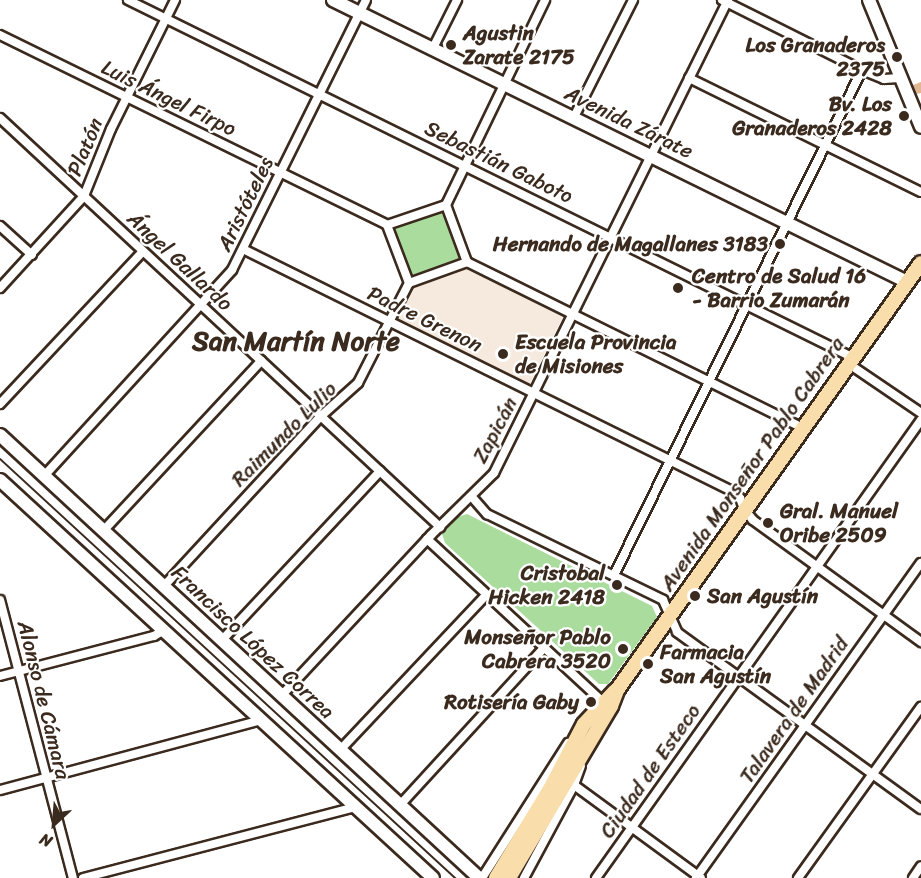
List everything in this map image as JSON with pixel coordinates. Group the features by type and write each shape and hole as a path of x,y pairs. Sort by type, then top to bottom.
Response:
{"main road":[{"name":"Avenida Zárate","path":"333,0 908,282"},
{"path":"869,0 921,127"},
{"name":"Avenida Monseñor Pablo Cabrera","path":"496,878 550,789 584,724 617,690 921,262"},
{"name":"Francisco López Correa","path":"0,435 481,878"},
{"path":"0,480 433,878"},
{"name":"Avenida Monseñor Pablo Cabrera","path":"509,878 611,706 617,690"}],"street":[{"name":"Sebastián Gaboto","path":"128,0 748,304 852,361 921,413"},
{"name":"Platón","path":"0,288 84,196 127,98 175,0"},
{"name":"Aristóteles","path":"44,476 202,306 232,270 366,0"},
{"path":"433,48 457,0"},
{"path":"545,0 446,205 467,262 803,428"},
{"path":"574,117 633,0"},
{"path":"725,1 862,70 884,79 899,78"},
{"name":"Zapicán","path":"282,695 427,539 494,473 574,316 725,1"},
{"name":"Luis Ángel Firpo","path":"0,35 387,225"},
{"path":"614,575 862,70"},
{"path":"689,78 921,192"},
{"name":"Ángel Gallardo","path":"0,118 440,527"},
{"path":"446,205 387,225 409,283 467,262"},
{"path":"0,225 32,255"},
{"name":"Padre Grenon","path":"243,249 730,490 740,498 744,509 753,520 921,642"},
{"path":"0,404 143,251"},
{"name":"Raimundo Lulio","path":"164,586 320,417 355,387 409,283"},
{"path":"104,530 261,361"},
{"name":"Ciudad de Esteco","path":"596,878 921,420"},
{"path":"223,639 380,471"},
{"path":"471,497 488,514 663,600 677,632 921,808"},
{"path":"427,539 603,702"},
{"name":"Talavera de Madrid","path":"698,877 921,563"},
{"path":"341,749 486,595"},
{"name":"Alonso de Cámara","path":"0,600 73,878"},
{"path":"0,676 154,636 164,630"},
{"path":"0,633 12,646"},
{"path":"400,804 544,648"},
{"path":"798,878 921,706"},
{"path":"0,790 261,720"},
{"name":"Avenida Monseñor Pablo Cabrera","path":"481,878 566,746 584,724"},
{"name":"Avenida Monseñor Pablo Cabrera","path":"524,878 574,785 587,744"},
{"path":"574,785 698,877"},
{"path":"83,878 355,807"},
{"path":"913,878 921,866"}],"shaded area":[{"name":"Escuela Provincia de Misiones","path":"467,267 564,315 528,387 394,322 409,289"}],"green space":[{"path":"442,209 460,259 412,276 394,226"},
{"path":"467,514 652,606 657,617 608,684 599,684 445,543 442,534 458,517"}],"building":[{"path":"921,82 921,93 916,94 913,85"}],"railway":[{"path":"0,459 455,878"}],"place":[{"name":"Agustin Zarate 2175","path":"451,45"},
{"name":"Los Granaderos 2375","path":"897,57"},
{"name":"Bv. Los Granaderos 2428","path":"904,116"},
{"name":"Hernando de Magallanes 3183","path":"780,244"},
{"name":"Centro de Salud 16 - Barrio Zumarán","path":"678,288"},
{"name":"Escuela Provincia de Misiones","path":"503,354"},
{"name":"Gral. Manuel Oribe 2509","path":"768,523"},
{"name":"Cristobal Hicken 2418","path":"617,585"},
{"name":"San Agustín","path":"695,596"},
{"name":"Monseñor Pablo Cabrera 3520","path":"623,649"},
{"name":"Farmacia San Agustín","path":"648,664"},
{"name":"Rotisería Gaby","path":"591,702"}],"district":[{"name":"San Martín Norte","path":"296,342"}]}
